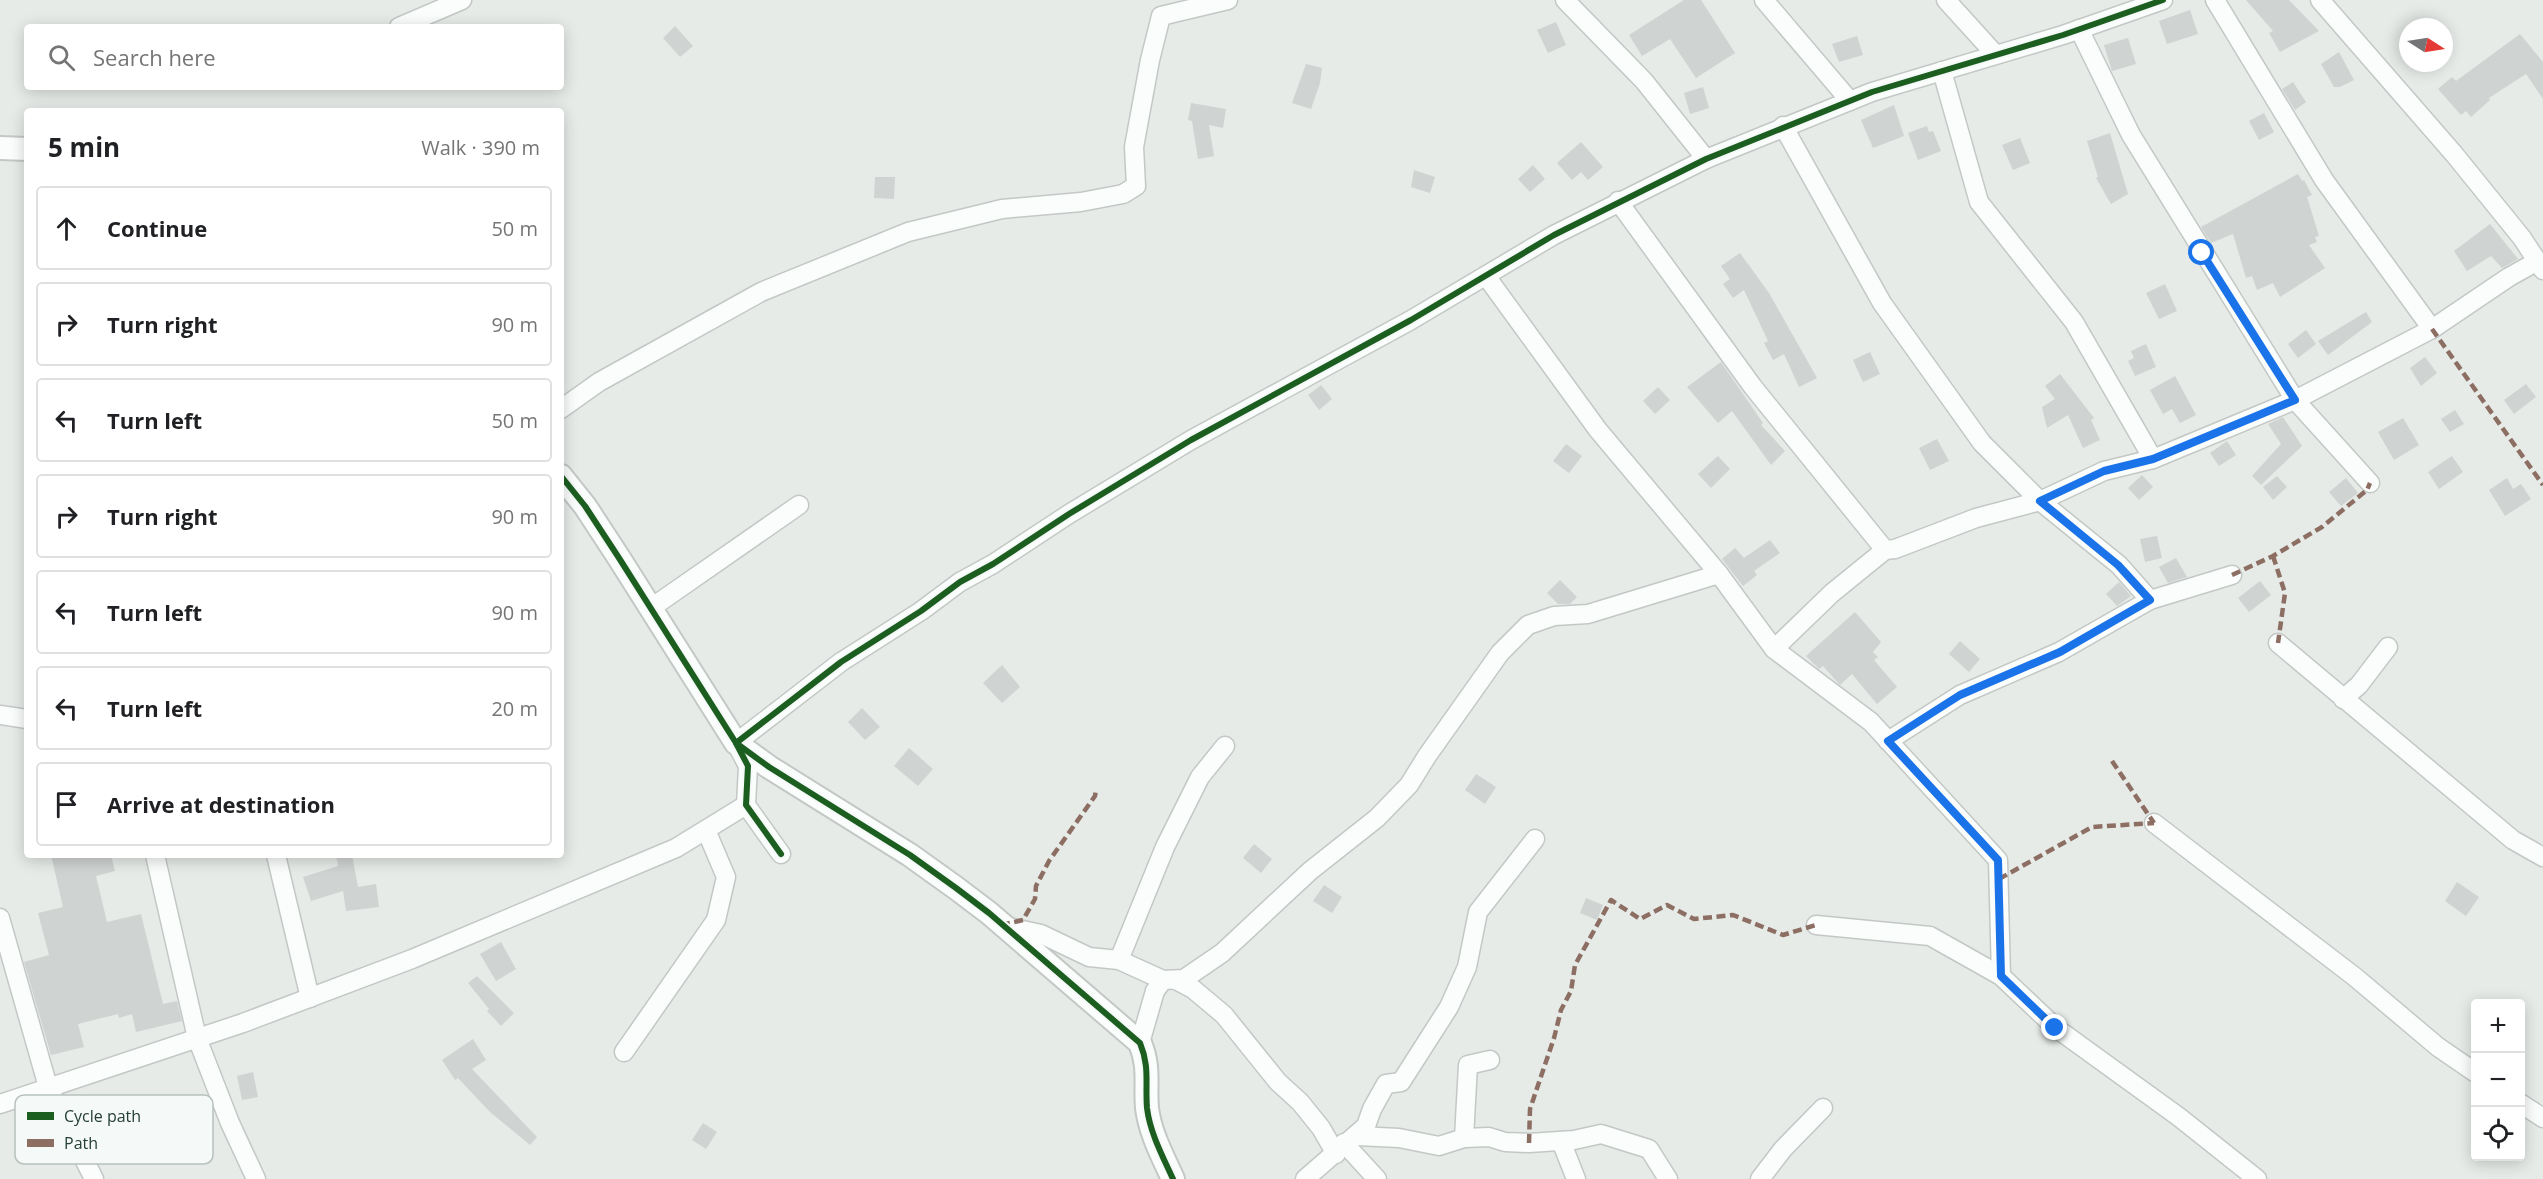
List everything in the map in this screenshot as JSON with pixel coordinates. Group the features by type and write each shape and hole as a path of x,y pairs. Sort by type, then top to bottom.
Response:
{"street":[{"path":"406,24 462,0"},
{"path":"564,407 599,382 761,292 908,232 1002,209 1080,202 1123,194 1136,186 1134,147 1150,60 1161,16 1228,0"},
{"path":"1565,0 1644,81 1706,159"},
{"path":"1764,0 1850,100"},
{"path":"1946,0 1995,54"},
{"path":"2114,0 2126,14"},
{"path":"736,743 841,662 1038,533 1191,440 1411,320 1554,235 1618,201 1706,159 1850,100 2126,14 2163,0"},
{"path":"2215,0 2324,180 2432,329"},
{"path":"1774,649 1832,593 1885,549 1895,549 1976,518 2040,501 2104,471 2153,459 2295,400 2432,329 2539,266 2522,238 2454,154 2320,0"},
{"path":"2079,29 2131,135 2295,400 2370,483"},
{"path":"1942,71 1978,202 2074,322 2153,459"},
{"path":"1783,126 1882,303 1982,443 2040,501 2118,565 2150,600"},
{"path":"0,148 24,149"},
{"path":"1618,201 1753,387 1885,549"},
{"path":"1486,276 1598,430 1719,574 1774,649 1870,722 1998,860 2001,976"},
{"path":"564,480 585,506 736,743 748,766 746,805 781,854"},
{"path":"651,608 799,506"},
{"path":"1140,1043 1155,991 1170,980 1184,979 1222,953 1310,871 1377,818 1409,785 1500,652 1528,625 1554,616 1588,614 1719,574"},
{"path":"1888,741 1960,695 2060,652 2150,600 2232,575"},
{"path":"2278,643 2513,840 2543,857"},
{"path":"2343,699 2359,685 2388,647"},
{"path":"0,715 24,719"},
{"path":"736,743 769,767 910,855 989,913 1140,1043 1147,1059 1147,1108 1151,1125 1173,1179"},
{"path":"1119,960 1165,847 1200,777 1225,746"},
{"path":"25,1095 197,1038 412,959 676,848 746,805"},
{"path":"2154,823 2355,976 2438,1047 2471,1070"},
{"path":"624,1052 674,977 716,920 726,877 706,830"},
{"path":"1305,1179 1366,1126 1386,1084 1401,1082 1449,1007 1467,967 1478,912 1535,839"},
{"path":"156,858 197,1038 230,1123 256,1179"},
{"path":"277,858 310,998"},
{"path":"0,918 52,1095"},
{"path":"1001,925 1041,934 1089,957 1119,960 1193,990 1224,1015 1278,1082 1300,1102 1321,1128 1346,1144 1377,1179"},
{"path":"1815,925 1930,936 2001,976 2055,1028 2179,1117 2257,1179"},
{"path":"1464,1138 1468,1065 1490,1060"},
{"path":"0,1104 15,1099"},
{"path":"2525,1106 2543,1118"},
{"path":"1760,1179 1783,1149 1823,1108"},
{"path":"1346,1144 1399,1138 1439,1146 1464,1138 1488,1137 1505,1142 1529,1143 1562,1141 1601,1134 1649,1149 1668,1179"},
{"path":"1562,1141 1576,1179"},
{"path":"86,1164 94,1179"}],"building":[{"path":"1684,0 1701,0 1735,53 1696,78 1670,39 1642,56 1629,35"},
{"path":"2246,0 2289,0 2319,31 2280,52 2269,33 2273,31"},
{"path":"2190,10 2198,34 2167,44 2159,21"},
{"path":"1556,22 1566,45 1548,53 1537,30"},
{"path":"675,26 693,46 680,57 663,38"},
{"path":"2520,34 2543,62 2543,99 2526,74 2489,98 2490,100 2471,117 2466,111 2461,115 2438,89 2452,77 2456,81"},
{"path":"1857,36 1863,55 1839,62 1832,44"},
{"path":"2128,38 2136,64 2112,71 2104,45"},
{"path":"2339,52 2354,80 2340,87 2334,87 2321,64"},
{"path":"1306,64 1322,68 1320,83 1311,109 1292,103"},
{"path":"2293,82 2306,102 2295,110 2282,89"},
{"path":"1703,87 1709,108 1690,114 1684,93"},
{"path":"1191,103 1226,109 1223,128 1209,125 1214,156 1198,159 1192,121 1188,120"},
{"path":"1894,105 1904,136 1873,148 1861,120"},
{"path":"2264,113 2274,132 2259,140 2249,121"},
{"path":"1927,126 1929,132 1933,131 1941,151 1918,160 1908,133"},
{"path":"2110,133 2128,194 2111,204 2096,178 2098,177 2087,141"},
{"path":"2020,138 2030,163 2013,170 2002,145"},
{"path":"1581,142 1603,167 1588,180 1581,172 1572,180 1557,163"},
{"path":"1533,165 1545,179 1530,192 1518,179"},
{"path":"1414,170 1435,177 1430,193 1411,187"},
{"path":"2298,174 2312,195 2307,197 2319,236 2315,237 2317,242 2309,245 2325,268 2280,297 2273,283 2257,290 2252,276 2246,278 2233,234 2211,243 2201,227"},
{"path":"875,177 895,177 894,199 874,198"},
{"path":"2490,224 2518,259 2502,268 2491,256 2467,271 2454,251"},
{"path":"1740,253 1769,293 1817,378 1799,387 1784,354 1773,360 1764,343 1768,341 1744,290 1733,298 1723,284 1730,279 1721,266"},
{"path":"2165,284 2177,311 2159,319 2146,293"},
{"path":"2366,312 2372,322 2328,355 2318,341"},
{"path":"2306,330 2316,344 2298,358 2288,344"},
{"path":"2146,344 2156,367 2135,376 2128,361 2134,358 2131,351"},
{"path":"1870,352 1880,374 1863,382 1853,360"},
{"path":"2425,357 2437,373 2421,386 2410,368"},
{"path":"1721,362 1763,423 1761,425 1785,451 1771,465 1732,411 1718,423 1687,387"},
{"path":"2060,374 2094,418 2091,420 2100,440 2083,448 2068,415 2047,428 2042,407 2055,399 2045,386"},
{"path":"2175,376 2196,415 2180,423 2172,409 2163,414 2150,390"},
{"path":"2526,384 2536,397 2514,414 2504,400"},
{"path":"1321,385 1332,399 1319,410 1308,395"},
{"path":"1658,387 1670,400 1655,414 1643,401"},
{"path":"2455,410 2464,424 2450,432 2441,419"},
{"path":"2283,417 2302,446 2261,485 2252,476 2281,444 2268,424"},
{"path":"2403,418 2419,445 2394,460 2378,432"},
{"path":"1937,439 1949,461 1930,470 1919,448"},
{"path":"2227,441 2236,455 2219,466 2210,453"},
{"path":"1566,444 1582,456 1569,473 1553,461"},
{"path":"1718,456 1730,469 1711,488 1698,474"},
{"path":"2452,456 2463,472 2439,489 2428,472"},
{"path":"2142,475 2153,487 2139,500 2128,488"},
{"path":"2277,476 2287,487 2273,500 2263,487"},
{"path":"2346,478 2358,493 2341,506 2329,492"},
{"path":"2507,478 2513,489 2521,484 2531,499 2505,516 2489,490"},
{"path":"2157,536 2162,558 2145,562 2140,539"},
{"path":"1770,540 1780,553 1754,571 1757,575 1743,586 1722,559 1735,548 1744,558"},
{"path":"2176,558 2187,577 2168,583 2159,567"},
{"path":"1560,580 1577,597 1570,604 1558,604 1547,593"},
{"path":"2260,581 2271,595 2249,612 2238,598"},
{"path":"2119,582 2131,596 2117,606 2106,594"},
{"path":"1855,612 1881,642 1873,652 1878,657 1874,660 1897,687 1877,704 1852,674 1840,685 1823,666 1819,669 1806,656"},
{"path":"1960,641 1980,659 1969,672 1949,654"},
{"path":"1002,665 1020,687 1002,703 983,683"},
{"path":"862,708 880,727 865,740 848,722"},
{"path":"909,748 933,769 918,786 894,766"},
{"path":"1476,774 1496,787 1485,804 1465,790"},
{"path":"1254,844 1272,859 1261,873 1243,858"},
{"path":"52,858 112,858 115,871 96,876 107,922 141,914 163,1004 177,1001 182,1021 136,1032 132,1014 119,1018 118,1014 78,1024 84,1047 51,1055 24,962 49,955 38,913 63,907"},
{"path":"337,858 353,858 358,887 376,884 379,907 346,911 343,891 311,901 303,877 338,866"},
{"path":"2457,882 2479,897 2466,916 2445,901"},
{"path":"1324,885 1342,897 1332,913 1313,901"},
{"path":"1586,898 1603,905 1597,920 1580,913"},
{"path":"501,942 516,969 496,981 480,954"},
{"path":"477,976 514,1013 501,1026 487,1011 489,1009 468,983"},
{"path":"473,1039 486,1060 472,1069 537,1137 530,1145 490,1112 458,1078 455,1080 442,1060"},
{"path":"253,1072 258,1097 242,1100 237,1076"},
{"path":"703,1123 717,1132 706,1149 692,1140"}],"marked path":[{"path":"2432,329 2543,485"},
{"path":"2232,575 2273,556 2322,527 2367,490 2370,483"},
{"path":"2273,556 2285,593 2278,643"},
{"path":"2112,761 2154,823"},
{"path":"1001,925 1023,920 1035,899 1036,886 1049,861 1095,796 1096,790"},
{"path":"1999,879 2092,827 2154,823"},
{"path":"1529,1143 1530,1109 1561,1010 1571,991 1575,965 1611,900 1640,919 1667,905 1694,919 1733,915 1783,935 1816,925"}],"cycle path":[{"path":"781,854 746,805 748,766 736,743 841,662 921,611 960,582 993,564 1069,514 1191,440 1411,320 1554,235 1706,159 1872,92 2063,35 2163,0"},
{"path":"564,480 585,506 619,558 736,743 769,767 910,855 956,888 989,913 1140,1043 1146,1068 1147,1108 1151,1127 1173,1179"}],"route":[{"path":"2055,1028 2001,976 1998,860 1888,741 1960,695 2060,652 2150,600 2118,565 2040,501 2104,471 2153,459 2295,400 2202,253"}]}
